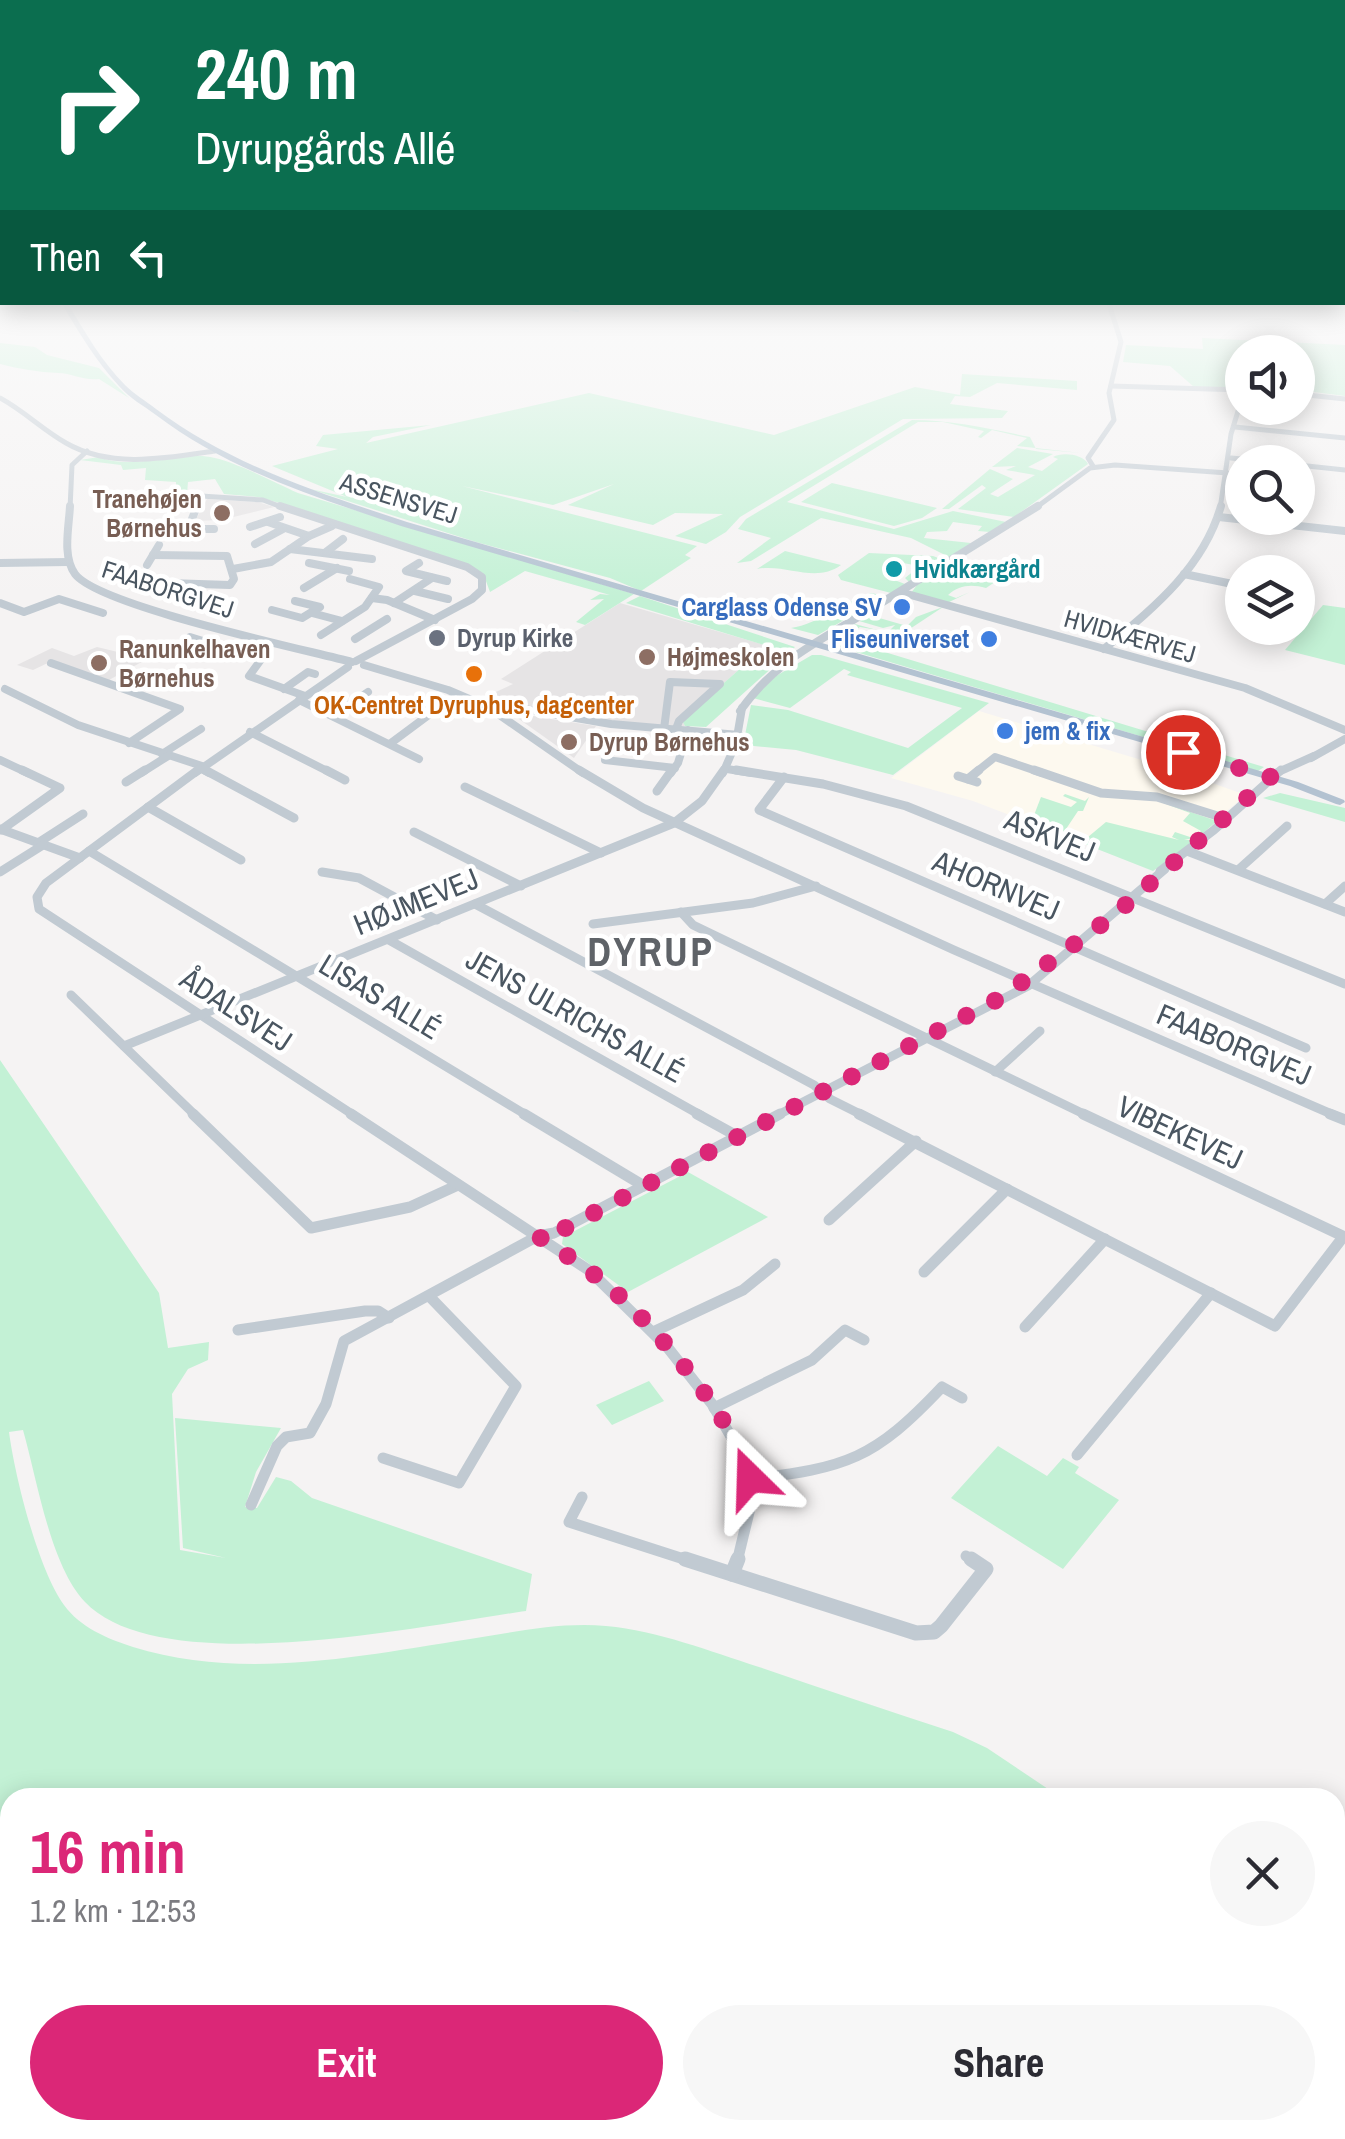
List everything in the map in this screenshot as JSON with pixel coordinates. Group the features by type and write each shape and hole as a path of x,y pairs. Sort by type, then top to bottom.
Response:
{"main road":[{"name":"ASSENSVEJ","path":"144,404 216,452 348,506 1342,802"},
{"name":"ASSENSVEJ","path":"813,645 924,677"}],"street":[{"path":"11,404 66,442 89,452 140,458 216,452"},
{"path":"1110,404 1114,420 1090,456 1098,466 1225,473"},
{"path":"1233,445 1235,427 1345,438"},
{"name":"FAABORGVEJ","path":"89,452 72,462 68,562 77,577 106,594 460,695 499,713 606,787 674,820 1026,983 1345,1120"},
{"name":"HØJMEVEJ","path":"124,1046 674,820 701,801 727,769 742,708 760,683 780,666 1098,466"},
{"path":"1315,467 1345,470"},
{"path":"1104,649 1200,554 1219,517 1225,488"},
{"path":"214,528 187,530 201,496 250,498 333,525"},
{"path":"99,507 198,505"},
{"path":"250,527 280,516"},
{"path":"1219,517 1345,531"},
{"path":"268,522 309,536"},
{"path":"233,569 271,562 333,525"},
{"name":"ÅDALSVEJ","path":"333,525 478,573 484,586 478,595 328,680 201,767 42,888 37,897 39,909 605,1283 653,1332 714,1408 741,1448 750,1478"},
{"path":"280,546 258,543 283,529"},
{"path":"299,568 343,539"},
{"path":"147,564 159,545"},
{"path":"354,555 368,547"},
{"path":"290,549 372,559"},
{"path":"137,582 230,585 233,569 227,556 153,554"},
{"path":"194,566 200,555"},
{"path":"0,564 68,562"},
{"path":"309,563 337,568 380,587 356,614 320,635"},
{"path":"419,563 406,571 447,581"},
{"path":"304,588 337,568"},
{"path":"1184,574 1225,582"},
{"path":"336,587 352,575"},
{"path":"394,602 432,578"},
{"path":"416,591 448,599"},
{"name":"HVIDKÆRVEJ","path":"900,592 1245,688 1345,730"},
{"path":"372,598 394,602 435,620"},
{"path":"0,604 24,612 59,599 103,613"},
{"path":"272,610 302,618 320,607 295,600"},
{"path":"312,612 342,621"},
{"path":"356,614 386,620 356,639"},
{"path":"190,636 257,658 260,662 249,676 284,689 420,759"},
{"path":"51,663 180,709 129,744"},
{"path":"284,689 308,672 316,674"},
{"path":"664,729 670,682 720,684 679,721 676,730"},
{"path":"5,689 70,722 201,767 294,818"},
{"path":"333,716 368,692"},
{"path":"512,707 578,720 736,732"},
{"path":"391,743 430,714"},
{"path":"126,782 201,729"},
{"path":"657,791 675,768 688,730"},
{"path":"250,732 345,780"},
{"path":"251,1506 277,1446 286,1437 310,1433 322,1414 344,1341 1026,983 1227,819 1282,768 1345,739"},
{"path":"967,779 995,757 1102,793 1157,796 1227,819"},
{"path":"0,760 60,788 0,830"},
{"path":"605,760 675,768"},
{"name":"ASKVEJ","path":"727,769 784,777 906,806 1345,984"},
{"name":"AHORNVEJ","path":"784,777 759,810 1306,1048"},
{"path":"465,786 601,853"},
{"path":"148,807 241,860"},
{"path":"0,872 83,814"},
{"path":"1238,870 1287,826"},
{"name":"LISAS ALLÉ","path":"0,830 84,854 644,1186"},
{"path":"414,832 521,886"},
{"path":"1188,850 1345,912"},
{"path":"322,872 360,878 437,920"},
{"path":"593,924 774,899 816,886"},
{"path":"1325,904 1345,886"},
{"path":"475,904 916,1142 1275,1326 1344,1237"},
{"name":"VIBEKEVEJ","path":"682,912 693,924 923,1038 1344,1237"},
{"name":"JENS ULRICHS ALLÉ","path":"389,940 736,1136"},
{"path":"71,995 311,1228 410,1207 458,1185"},
{"path":"995,1072 1040,1031"},
{"path":"829,1220 916,1142"},
{"path":"924,1272 1007,1189"},
{"path":"1025,1327 1105,1239"},
{"path":"653,1332 743,1290 775,1264"},
{"path":"1077,1454 1211,1293"},
{"path":"383,1458 458,1483 516,1386 430,1296"},
{"path":"238,1330 365,1311 378,1311 389,1318"},
{"path":"714,1408 812,1360 845,1330 864,1340"},
{"path":"732,1574 750,1524 750,1478 851,1464 890,1442 942,1387 962,1398"},
{"path":"582,1496 569,1522 924,1634 941,1626 986,1569 966,1556"}],"shaded area":[{"name":"Tranehøjen Børnehus","path":"207,499 258,502 274,507 221,520 195,521"},
{"name":"Højmeskolen","path":"620,603 772,647 743,666 683,720 685,726 629,725 487,696 513,684 501,679"},
{"name":"Ranunkelhaven Børnehus","path":"97,647 147,659 109,680 52,661 33,670 17,665 52,648 74,656"},
{"name":"Dyrup Børnehus","path":"505,709 538,717 596,726 574,758"},
{"path":"979,711 1246,795 1189,842 1082,843 973,801 891,778"}],"green space":[{"path":"541,404 637,404 774,435 866,404 950,404 1008,411 1002,418 903,419 740,517 726,532 706,544 675,536 723,514 675,513 653,525 568,505 614,484 553,505 462,486 697,546 685,555 691,558 641,591 610,578 476,542 310,489 347,497 272,466 338,449 316,446 323,435 431,425 373,437 366,443"},
{"path":"912,420 927,420 957,423 1030,437 1036,448 1017,446 1027,438 992,430 981,438 978,437 984,431 943,422 918,422 787,502 894,529 953,511 1006,522 990,532 978,531 982,526 953,522 947,531 927,532 924,538 971,543 949,557 911,538 821,518 751,561 737,563 771,538 738,529 746,519"},
{"path":"1017,448 1053,454 1028,467 1042,471 1058,459 1053,457 1062,455 1077,456 1088,464 1014,517 958,509 986,488 982,485 949,509 942,509 990,469 1013,479 990,494 998,497 1035,475 1006,470 1016,466 992,467"},
{"path":"197,456 220,459 298,493 634,594 585,625 576,622 604,599 590,600 600,594 610,595 525,571 490,592 483,573 283,504 224,494 215,479 188,482 187,494 176,493 176,482 145,480 146,468 123,470 121,465 80,460 99,457 126,462"},
{"path":"832,483 937,508 922,518 894,526 801,502"},
{"path":"785,551 841,565 821,573 757,569"},
{"path":"869,553 944,560 909,582 905,578 920,566 897,562 889,565 889,572 904,574 884,576 905,584 891,593 841,580 838,575"},
{"path":"953,565 966,568 960,573 995,582 986,588 956,589 948,595 956,598 970,592 947,603 911,593 917,585"},
{"path":"871,593 886,596 818,635 791,628 811,622"},
{"path":"640,596 795,647 706,727 685,726 682,720 771,647 626,603"},
{"path":"1323,605 1345,608 1345,665 1285,650 1289,645 1315,645 1315,614"},
{"path":"943,607 878,650 1264,767 1258,771 829,644 855,624 877,630 860,627 847,635 879,646 894,632 890,630 895,625 883,628 859,621 869,615 907,626 916,617"},
{"path":"812,655 989,703 893,775 796,750 743,745 751,705 788,710 908,748 962,708 847,675 851,672 844,669 790,708 753,698 776,676"},
{"path":"1280,793 1345,808 1345,822 1263,798"},
{"path":"1065,794 1085,801 1089,797 1083,811 1078,811 1064,832 1086,837 1082,842 1106,822 1179,840 1172,837 1175,832 1193,838 1201,831 1183,821 1190,813 1158,801 1217,821 1196,839 1184,839 1194,841 1153,871 1031,823 1041,797 1071,807 1077,802"},
{"path":"0,1060 159,1293 168,1348 209,1342 208,1360 188,1369 172,1394 180,1550 226,1558 183,1548 175,1418 281,1428 256,1472 245,1507 257,1508 276,1477 291,1481 312,1498 532,1574 526,1611 363,1635 232,1644 172,1639 122,1626 85,1602 73,1586 54,1544 23,1430 9,1432 22,1497 45,1569 64,1605 86,1626 123,1644 174,1657 259,1664 344,1658 555,1627 626,1629 703,1648 953,1732 987,1748 1047,1788 0,1788"},
{"path":"688,1172 768,1217 628,1292 562,1244 563,1237"},
{"path":"649,1381 664,1401 612,1425 596,1405"},
{"path":"998,1446 1047,1476 1063,1458 1079,1467 1075,1473 1119,1500 1063,1569 951,1498"}],"place":[{"name":"Tranehøjen Børnehus","path":"222,513"},
{"name":"Hvidkærgård","path":"894,569"},
{"name":"Carglass Odense SV","path":"902,607"},
{"name":"Dyrup Kirke","path":"437,638"},
{"name":"Fliseuniverset","path":"989,639"},
{"name":"Højmeskolen","path":"647,657"},
{"name":"Ranunkelhaven Børnehus","path":"99,663"},
{"name":"OK-Centret Dyruphus, dagcenter","path":"474,674"},
{"name":"jem & fix","path":"1005,731"},
{"name":"Dyrup Børnehus","path":"569,742"}],"district":[{"name":"DYRUP","path":"651,952"}],"route":[{"path":"750,1478 732,1433 653,1332 605,1283 538,1236 554,1234 1000,998 1113,916 1271,777 1183,752"}]}
